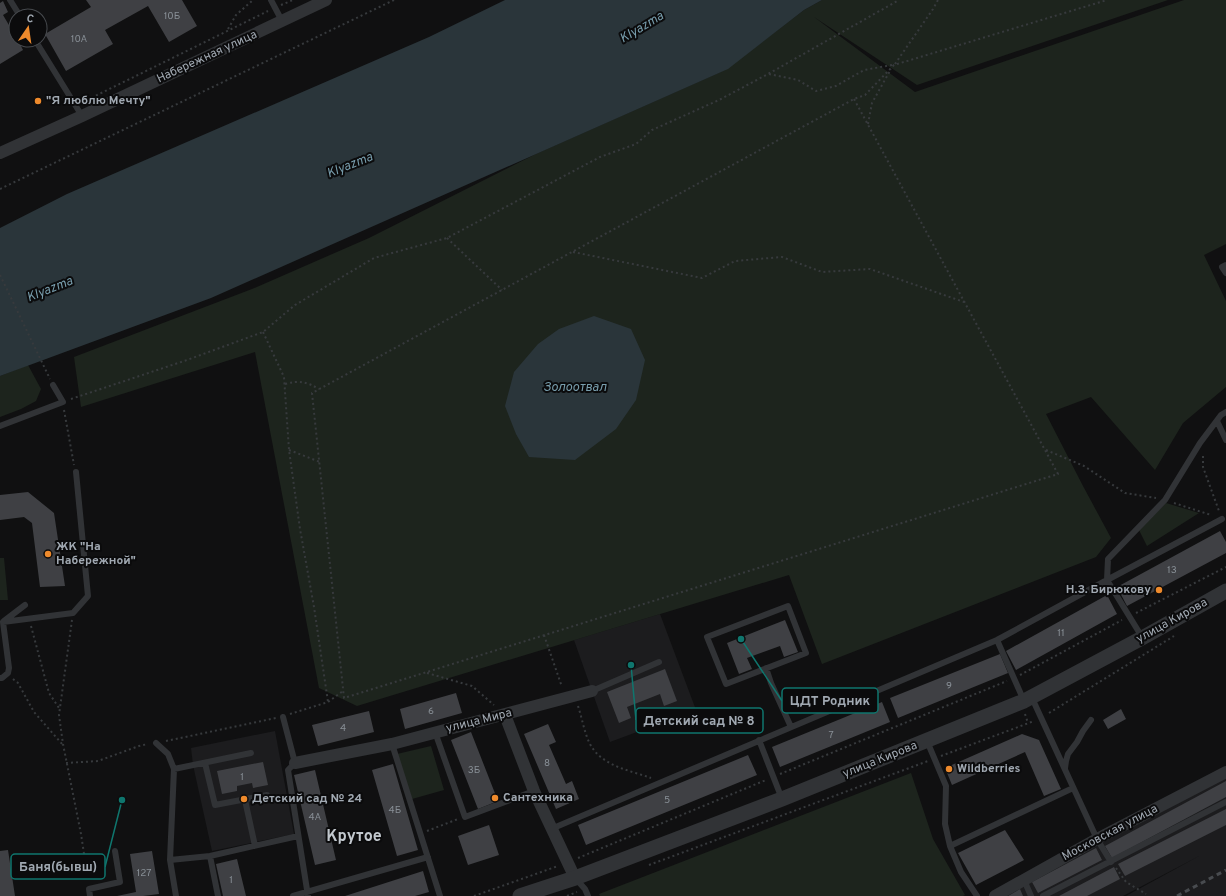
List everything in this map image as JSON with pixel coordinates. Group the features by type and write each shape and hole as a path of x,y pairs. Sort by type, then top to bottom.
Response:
{"street":[{"name":"Набережная улица","path":"0,153 82,116 326,0"},
{"name":"улица Кирова","path":"520,896 575,878 782,799 1028,699 1226,591"},
{"name":"улица Мира","path":"295,763 392,744 592,691"},
{"path":"506,715 534,792 575,878"},
{"name":"Московская улица","path":"995,896 1097,839 1226,772"}],"lane":[{"path":"271,0 282,21"},
{"path":"40,48 82,116"},
{"path":"1226,265 1222,267 1226,273"},
{"path":"0,426 63,402 53,385"},
{"path":"1142,638 1107,580 1108,559 1165,500 1206,436 1221,415 1226,412"},
{"path":"1217,421 1226,440"},
{"path":"3,622 73,613 88,596 76,472"},
{"path":"551,829 997,640 1222,519"},
{"path":"3,622 24,605"},
{"path":"788,606 806,653 766,668 726,684 707,637 788,606"},
{"path":"0,678 8,673 9,668 3,622"},
{"path":"997,640 1015,678 1028,699 1065,770 1097,839 1112,862"},
{"name":"улица Мира","path":"592,691 659,662"},
{"path":"766,668 771,683 791,727"},
{"path":"283,717 295,763 288,770 307,894"},
{"path":"1065,770 1067,758 1091,720"},
{"path":"434,732 465,817 534,792"},
{"path":"759,740 782,799"},
{"path":"927,741 946,786 945,824 950,846 961,872 977,896"},
{"path":"156,743 168,754 174,769 170,860 176,896"},
{"path":"392,744 440,896"},
{"path":"174,769 251,753"},
{"path":"205,763 215,805 267,795"},
{"path":"950,846 1073,788"},
{"path":"245,800 255,846"},
{"path":"1043,896 1112,862 1226,802"},
{"path":"170,860 210,856 298,836"},
{"path":"90,896 90,889 120,882 115,851"},
{"path":"210,856 218,896"},
{"path":"293,896 307,894 428,857"},
{"path":"575,878 585,889 588,896"},
{"path":"1024,880 1031,896"}],"path":[{"path":"228,30 236,15 253,0"},
{"path":"75,106 228,30 293,0"},
{"path":"0,189 394,0"},
{"path":"76,472 63,402 187,360 263,332 295,305 374,258 447,238 600,157 636,144 652,130 719,100 899,0"},
{"path":"868,124 872,103 894,65 938,0"},
{"path":"768,74 798,80 816,91 836,86 864,70 894,65 1107,0"},
{"path":"854,100 1058,474 344,698 312,393 854,100 865,95 894,65"},
{"path":"447,238 502,290"},
{"path":"572,252 702,278 735,261 782,257 822,272 870,269 964,302"},
{"path":"0,275 53,385"},
{"path":"263,332 284,377 289,450 300,529 314,606 328,702"},
{"path":"285,384 294,381 308,383 319,389"},
{"path":"1206,436 1203,452 1203,467 1222,519"},
{"path":"289,450 320,462"},
{"path":"1045,450 1084,466 1125,493 1165,500 1222,519"},
{"path":"474,896 568,862 1015,678 1128,617 1226,567"},
{"path":"73,613 59,715 66,763 81,834 90,889"},
{"path":"30,623 49,694 60,709"},
{"path":"544,635 589,742 597,754 607,762 618,767 662,782"},
{"path":"8,673 18,683 34,712 63,744"},
{"path":"425,673 472,686 506,715"},
{"path":"66,763 98,760 139,746 283,717 328,702 344,691"},
{"path":"420,834 465,817"},
{"path":"1112,862 1126,882 1146,894"}],"shaded area":[{"path":"822,0 1168,0 917,85 814,17 915,92 1184,0 1226,0 1226,244 1204,255 1226,301 1226,387 1183,423 1155,470 1091,397 1046,414 1111,538 1096,557 822,664 789,575 357,706 319,688 255,352 81,407 74,357 252,289 369,238 538,153 725,70 804,10"},
{"path":"28,365 41,389 36,401 21,409 0,417 0,376"},
{"path":"1166,503 1199,513 1147,546 1139,530"},
{"path":"0,558 4,558 8,600 0,600"},
{"path":"660,614 696,710 610,742 574,640"},
{"name":"Детский сад № 24","path":"275,731 294,834 212,851 193,765 191,748"},
{"path":"431,746 444,790 412,799 397,754"},
{"path":"911,773 933,839 965,895 963,896 600,896 599,894"},
{"path":"1226,777 1226,896 1126,896 1201,855 1123,896 1003,896"}],"water":[{"name":"Klyazma","path":"505,0 822,0 804,10 728,69 211,298 0,376 0,228 67,194 429,37"},
{"name":"Золоотвал","path":"594,316 631,329 645,360 636,400 616,429 575,460 529,457 516,434 505,406 514,372 538,344 559,329"}],"building":[{"path":"86,0 182,0 197,26 169,42 148,6 105,30 113,44 66,71 48,39 48,32 91,7"},
{"path":"3,1 8,12 3,15 8,23 8,48 22,48 23,50 0,64 0,3"},
{"name":"ЖК \"На Набережной\"","path":"28,492 54,513 65,586 40,587 32,523 24,517 0,520 0,495"},
{"path":"1220,531 1226,542 1226,553 1127,606 1117,587"},
{"path":"1107,595 1117,614 1016,670 1006,651"},
{"path":"785,620 798,652 784,657 780,646 747,658 752,669 739,674 727,643"},
{"path":"1000,654 1008,673 898,718 890,698"},
{"path":"665,669 677,701 664,706 660,694 627,707 631,718 619,723 607,692"},
{"path":"456,693 462,713 405,729 400,709"},
{"path":"882,702 890,722 780,767 772,747"},
{"path":"1121,709 1126,719 1108,729 1103,720"},
{"path":"369,711 374,732 318,746 312,725"},
{"path":"548,724 556,742 549,745 566,784 572,781 579,799 556,809 524,734"},
{"path":"471,732 498,801 478,809 451,740"},
{"path":"1022,734 1039,740 1061,789 1044,796 1025,752 952,785 945,768"},
{"path":"748,755 757,775 586,845 578,825"},
{"path":"263,762 268,785 253,788 252,783 237,786 237,791 222,794 217,771"},
{"path":"393,764 418,850 397,856 372,770"},
{"path":"315,770 336,860 315,865 294,775"},
{"path":"1226,781 1226,797 1112,858 1105,846"},
{"path":"1226,809 1226,825 1125,876 1118,864"},
{"path":"489,825 499,855 468,865 458,836"},
{"path":"1005,830 1024,860 976,885 958,853"},
{"path":"1096,848 1102,860 1038,893 1032,882"},
{"path":"8,850 15,896 0,896 0,851"},
{"path":"152,851 159,894 143,896 117,896 136,892 130,854"},
{"path":"237,859 246,896 223,896 216,864"},
{"path":"1114,867 1120,879 1087,896 1059,896"},
{"path":"423,871 429,892 415,896 345,896"},
{"path":"1020,889 1023,896 1008,896"}],"railway":[{"path":"1177,896 1226,870"}],"place":[{"name":"\"Я люблю Мечту\"","path":"38,101"},
{"name":"ЖК \"На Набережной\"","path":"48,554"},
{"name":"Н.З. Бирюкову","path":"1159,590"},
{"name":"ЦДТ Родник","path":"741,639"},
{"name":"Детский сад № 8","path":"631,665"},
{"name":"Wildberries","path":"949,769"},
{"name":"Сантехника","path":"495,798"},
{"name":"Детский сад № 24","path":"244,799"},
{"name":"Баня(бывш)","path":"122,800"}],"district":[{"name":"Крутое","path":"354,837"}]}
